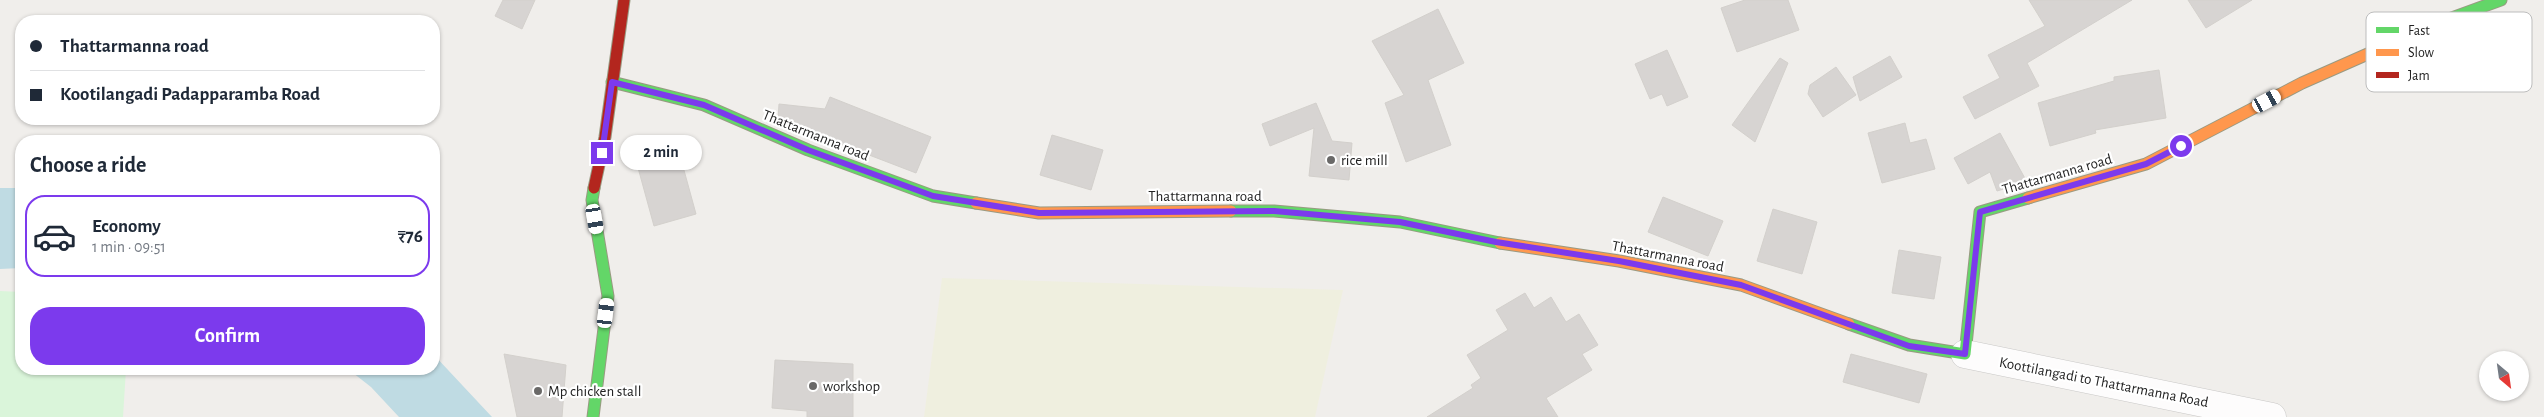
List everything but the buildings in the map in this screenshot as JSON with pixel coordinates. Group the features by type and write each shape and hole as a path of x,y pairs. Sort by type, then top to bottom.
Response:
{"street":[{"path":"593,417 608,296 592,200 605,137 624,0"},
{"name":"Thattarmanna road","path":"2468,12 2501,0"},
{"name":"Thattarmanna road","path":"612,82 704,105 808,150 933,196 1039,213 1274,211 1400,222 1496,242 1619,261 1741,285 1909,346 1965,354 1980,212 2146,164 2302,83 2366,55"},
{"name":"Koottilangadi to Thattarmanna Road","path":"1965,354 2272,417"}],"green space":[{"path":"942,278 1343,290 1315,417 924,417"},
{"path":"0,291 15,292 15,375 126,375 123,417 0,417"}],"water":[{"path":"0,188 15,188 15,268 0,269"},
{"path":"440,361 492,417 399,417 371,387 356,375 440,375"}],"traffic: fast":[{"path":"2468,12 2501,0"},
{"path":"612,82 704,105 808,150 933,196 976,203"},
{"path":"593,417 608,296 592,200 594,188"},
{"path":"1849,324 1909,345 1965,354 1980,212 2028,198"},
{"path":"1231,211 1274,211 1400,222 1500,243"}],"traffic: slow":[{"path":"2028,198 2146,164 2302,83 2366,55"},
{"path":"976,203 1039,213 1231,211"},
{"path":"1500,243 1619,261 1741,285 1849,324"}],"traffic: jam":[{"path":"594,188 605,137 624,0"}],"place":[{"name":"rice mill","path":"1331,160"},
{"name":"workshop","path":"813,386"},
{"name":"Mp chicken stall","path":"538,391"}],"route":[{"path":"602,153 612,82 704,105 808,150 933,196 1039,213 1274,211 1400,222 1496,242 1619,261 1741,285 1909,346 1965,354 1980,212 2146,164 2181,146"}]}
